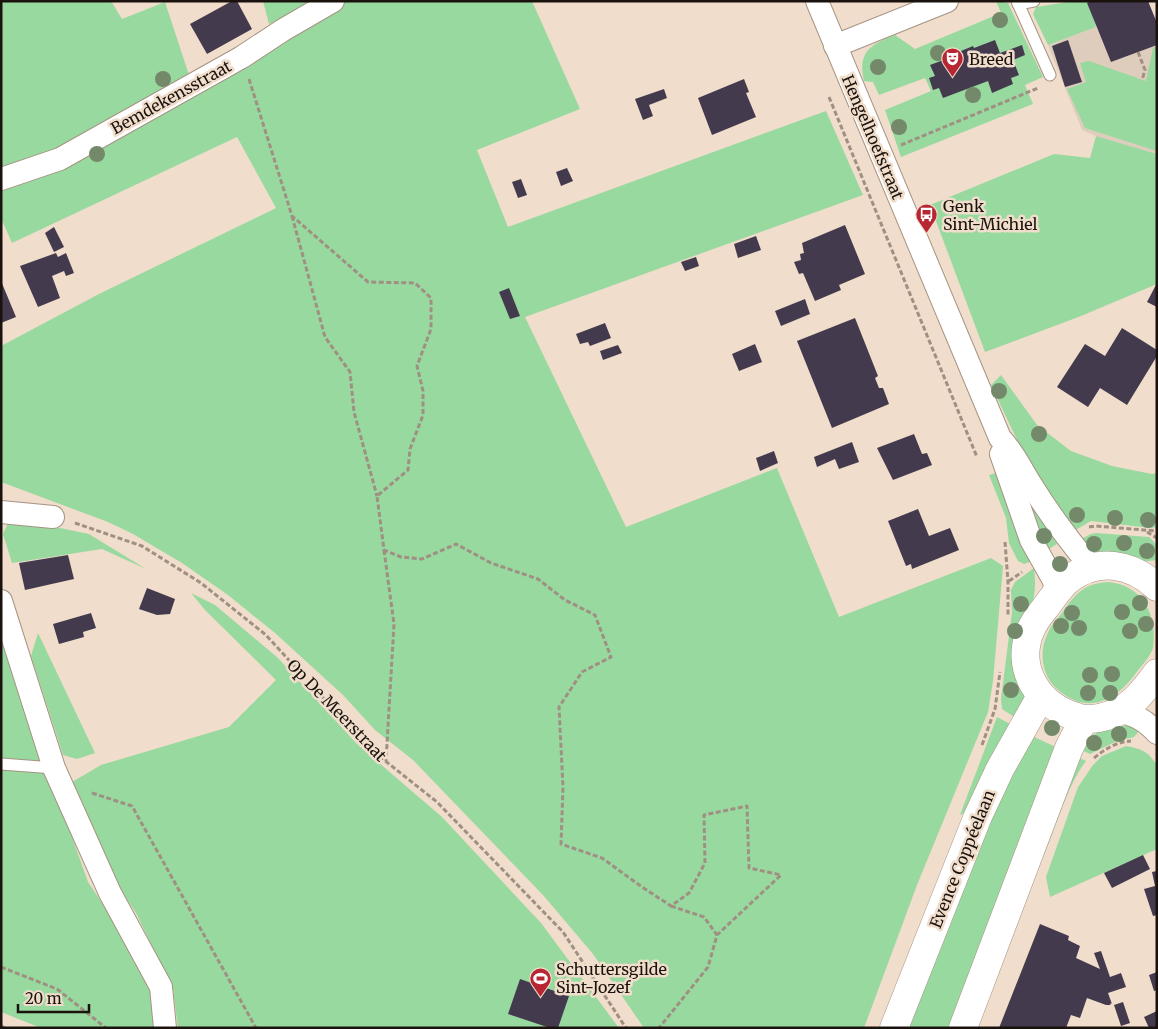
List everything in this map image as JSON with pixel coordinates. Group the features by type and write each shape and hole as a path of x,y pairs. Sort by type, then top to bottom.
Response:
{"street":[{"name":"Bemdekensstraat","path":"1,179 60,159 242,57 283,30 333,1"},
{"name":"Hengelhoefstraat","path":"817,1 1000,438 1012,451 1030,484 1055,521 1092,568"},
{"path":"835,46 948,1"},
{"name":"Hengelhoefstraat","path":"1000,438 999,451 1031,540 1053,579 1057,592"},
{"path":"1,512 53,517"},
{"path":"1154,580 1121,567 1092,568 1079,573 1067,581 1057,592 1031,629 1027,642 1026,657 1033,685 1041,696 1052,706 1064,713 1084,719 1107,717 1120,712 1132,704 1157,673"},
{"path":"1,601 54,768 110,893 161,987 165,1028"},
{"name":"Evence Coppéelaan","path":"894,1028 978,816 1000,769 1041,696"},
{"path":"1120,712 1132,714 1140,718 1148,723 1157,733"},
{"path":"962,1028 1069,748 1084,719"}],"lane":[{"path":"1034,1 1018,2 1050,75"},
{"path":"1,764 54,768"}],"path":[{"path":"1138,52 1145,70 1142,80"},
{"path":"242,57 292,216 325,337 350,372 354,412 377,496 394,624 386,762"},
{"path":"827,90 978,460"},
{"path":"898,146 1029,92"},
{"path":"292,216 368,282 414,283 431,298 430,329 418,366 423,391 423,416 410,449 408,470 377,496"},
{"name":"Op De Meerstraat","path":"53,517 71,521 142,546 201,583 266,635 369,748 437,802 563,932 626,1028"},
{"path":"1086,528 1095,526 1157,531"},
{"path":"1146,531 1157,538"},
{"path":"384,550 401,557 422,559 456,544 491,563 538,579 565,600 595,616 611,658 582,672 559,706 563,787 561,844 602,858 671,906 704,917 717,935"},
{"path":"1007,555 1008,582 1027,566"},
{"path":"88,792 132,806 256,1028"},
{"path":"659,1028 708,967 717,935 781,875 749,868 747,806 704,816 705,863 688,893 671,906"},
{"path":"1,967 57,989 106,1028"},
{"path":"1,1026 6,1028"}],"shaded area":[{"path":"1096,27 1111,62 1157,43 1157,154 1082,130 1048,45"}],"green space":[{"path":"1,1 111,1 122,19 165,2 188,72 193,81 131,118 1,174"},
{"path":"263,1 321,1 323,3 269,24"},
{"path":"346,1 532,1 580,109 477,150 508,227 826,111 863,195 525,317 626,527 777,468 839,617 991,558 1003,566 993,681 988,712 917,885 864,1028 644,1028 593,954 543,895 413,760 375,730 343,695 275,633 228,595 182,563 133,534 108,522 1,482 1,346 99,294 276,208 237,137 12,243 1,218 1,185 287,38"},
{"path":"996,1 1008,3 1043,77 1025,85 1033,104 901,157 885,110 931,91 925,78 879,95 873,82 864,81 862,71 864,56 873,46 895,35 915,49 1001,13"},
{"path":"1074,1 1088,1 1096,27 1048,45 1033,14 1036,7"},
{"path":"1157,46 1157,151 1085,128 1067,89 1086,82 1080,63 1089,61 1146,81 1153,48"},
{"path":"1096,136 1157,154 1157,284 1081,316 985,352 930,205 1054,154 1090,158"},
{"path":"1001,375 1037,425 1071,451 1112,466 1152,474 1157,473 1157,527 1150,528 1091,521 1072,532 1027,461 991,385"},
{"path":"999,472 1032,561 1024,564 1018,561 1009,543 1006,518 989,475"},
{"path":"1029,506 1032,506 1057,544 1044,552"},
{"path":"17,519 89,534 146,569 102,549 12,563 3,534 8,523"},
{"path":"1096,533 1149,537 1157,545 1157,560 1140,562 1090,553 1075,542"},
{"path":"1034,568 1035,589 1031,610 1023,712 1019,720 1002,709 1001,699 1012,612 1011,590 1015,582"},
{"path":"1107,582 1129,588 1145,603 1153,623 1153,648 1150,655 1119,692 1099,702 1078,702 1067,697 1051,683 1043,663 1043,649 1048,632 1053,624 1078,593 1090,586"},
{"path":"191,593 215,605 278,658 357,744 442,817 541,923 619,1028 178,1028 173,989 136,913 109,872 72,782 101,765 229,727 276,680 205,610"},
{"path":"38,633 95,753 77,759 63,755 31,656"},
{"path":"1,637 88,882 112,918 150,989 154,1028 41,1028 1,1012"},
{"path":"997,717 1016,727 974,809 960,815"},
{"path":"1118,726 1129,726 1139,731 1134,737 1117,741 1090,754 1079,749 1096,733"},
{"path":"1032,736 1060,749 953,1028 904,1028 984,827"},
{"path":"1126,746 1144,751 1157,765 1157,849 1050,897 1046,877 1078,787 1093,765 1102,756"},
{"path":"1075,756 1086,761 1068,793 1044,855 1041,846"}],"building":[{"path":"232,1 237,1 252,29 207,54 190,24"},
{"path":"1091,1 1148,1 1157,23 1157,45 1111,62 1087,3"},
{"path":"995,40 1000,53 1022,45 1025,55 1013,60 1019,75 1011,78 1013,84 992,93 988,81 943,98 939,88 933,90 929,78 935,76 930,65 962,53 961,51 973,46 974,48"},
{"path":"1068,40 1082,82 1065,87 1052,46"},
{"path":"744,79 749,92 746,93 756,117 712,135 698,98"},
{"path":"664,89 667,98 649,105 653,116 643,120 635,99"},
{"path":"567,168 573,181 561,186 556,172"},
{"path":"521,179 527,195 518,198 512,182"},
{"path":"845,225 865,274 839,285 841,290 815,301 803,273 799,274 794,262 801,260 800,254 804,253 802,243"},
{"path":"54,227 64,247 54,252 45,233"},
{"path":"756,236 761,250 738,258 734,244"},
{"path":"56,253 58,257 66,253 74,273 66,276 64,271 52,276 60,298 38,307 20,266"},
{"path":"696,257 699,266 685,271 681,262"},
{"path":"1,281 16,317 1,323"},
{"path":"1157,283 1157,307 1147,302"},
{"path":"509,288 520,316 510,319 499,292"},
{"path":"805,299 810,314 781,326 775,311"},
{"path":"855,318 878,376 875,378 879,388 883,388 889,404 832,428 797,341"},
{"path":"605,323 611,338 590,346 588,342 580,344 576,334"},
{"path":"1122,328 1157,350 1157,356 1127,405 1100,388 1088,407 1057,387 1085,344 1105,356"},
{"path":"755,344 762,362 739,371 732,354"},
{"path":"618,345 622,353 603,360 600,351"},
{"path":"914,434 922,454 927,453 932,465 893,480 877,448"},
{"path":"852,442 859,462 839,469 835,459 817,467 814,457"},
{"path":"774,451 778,463 760,471 756,458"},
{"path":"918,509 929,536 950,528 959,550 912,569 911,564 906,566 888,521"},
{"path":"68,555 74,579 25,590 19,563"},
{"path":"147,588 175,599 170,614 157,615 139,609"},
{"path":"91,613 96,628 83,632 84,637 59,644 53,624"},
{"path":"1143,855 1150,869 1112,888 1104,873"},
{"path":"1157,871 1157,915 1153,916 1144,889 1155,886 1152,872"},
{"path":"1040,924 1069,936 1068,940 1080,946 1076,958 1100,969 1094,953 1101,951 1110,977 1121,973 1126,987 1108,993 1112,1004 1110,1005 1087,998 1080,1018 1071,1015 1066,1028 999,1028"},
{"path":"1157,972 1157,990 1154,991 1149,975"},
{"path":"520,979 569,996 558,1028 550,1028 508,1014"},
{"path":"1123,1002 1130,1023 1121,1026 1114,1005"},
{"path":"1157,1011 1157,1028 1149,1028 1144,1017"}],"place":[{"name":"Breed","path":"953,78"},
{"name":"Genk Sint-Michiel","path":"927,234"},
{"name":"Schuttersgilde Sint-Jozef","path":"540,997"}]}
